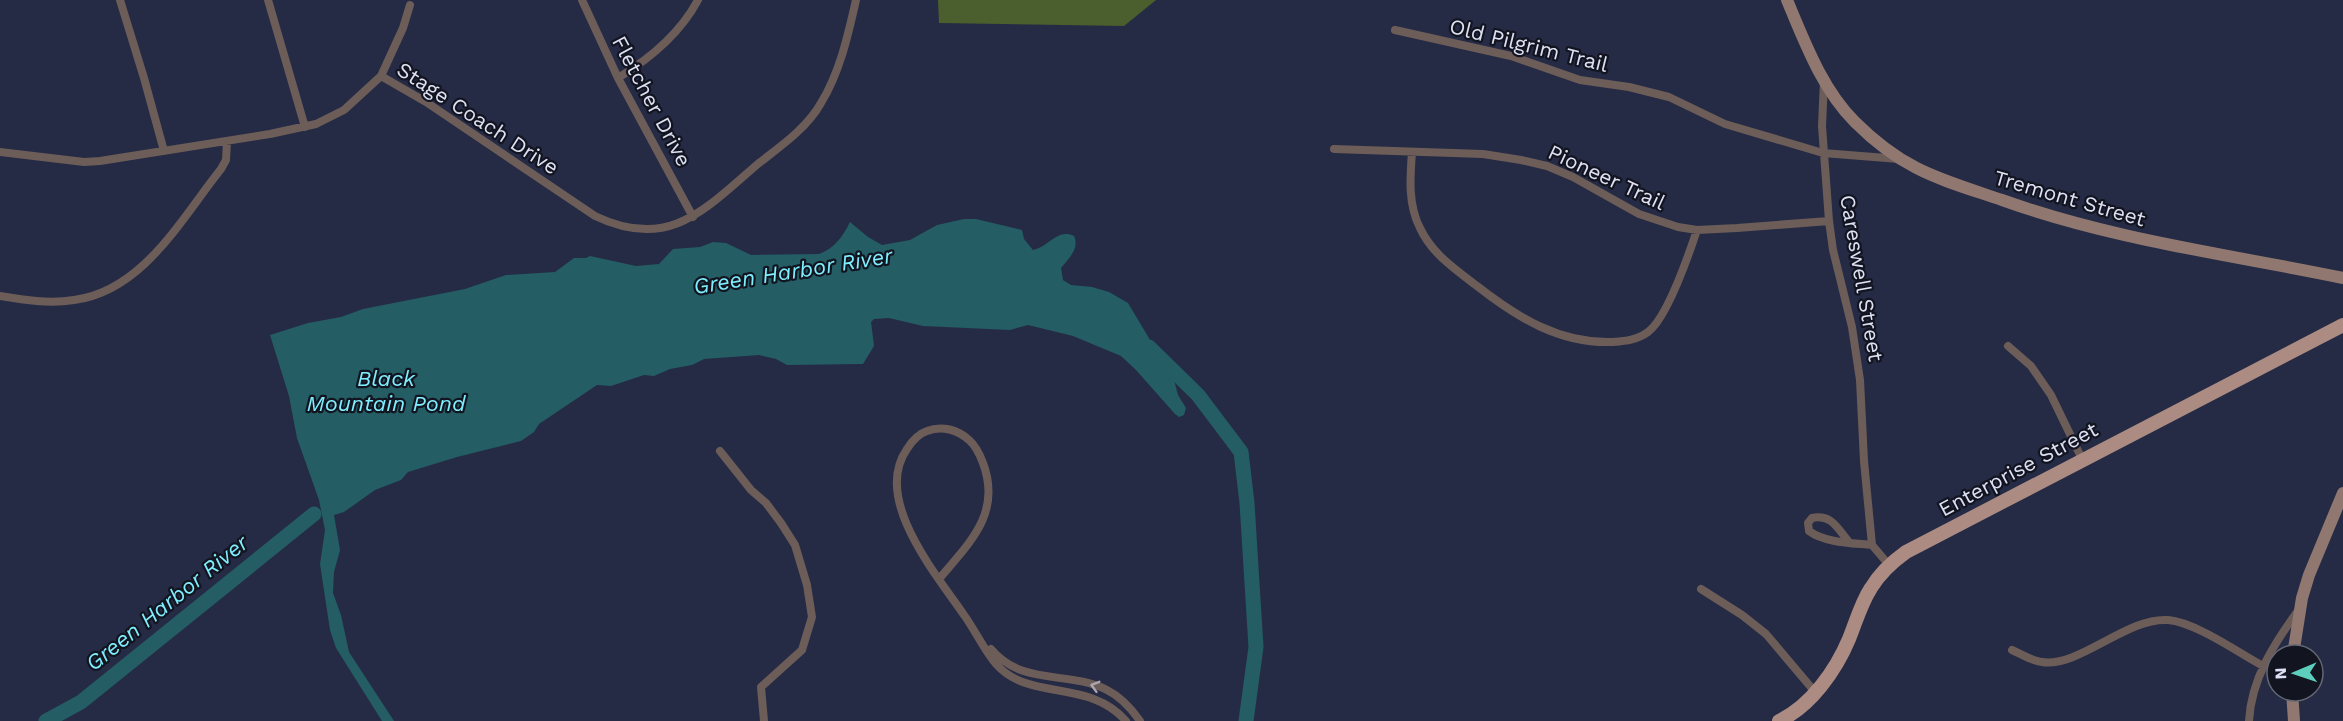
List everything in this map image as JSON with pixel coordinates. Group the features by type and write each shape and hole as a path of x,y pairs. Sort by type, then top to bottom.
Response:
{"main road":[{"name":"Careswell Street","path":"1787,0 1824,81"},
{"name":"Tremont Street","path":"1824,81 1854,121 1899,159 1939,179 2070,223 2157,243 2343,278"},
{"name":"Enterprise Street","path":"1779,721 1815,692 1838,661 1866,597 1889,565 1922,543 2343,325"},
{"path":"2295,643 2300,609 2317,553 2343,493"},
{"path":"2293,703 2294,721"}],"street":[{"path":"120,0 164,152"},
{"path":"268,0 305,127"},
{"name":"Fletcher Drive","path":"582,0 618,78 693,217"},
{"path":"618,78 672,38 698,0"},
{"name":"Stage Coach Drive","path":"0,152 84,162 164,152 305,127 344,110 381,76 426,102 571,201 608,222 647,229 676,224 712,205 794,134 820,106 842,55 856,0"},
{"path":"381,76 403,28 410,5"},
{"name":"Old Pilgrim Trail","path":"1395,30 1511,56 1580,80 1629,87 1669,97 1725,124 1823,153 1899,159"},
{"name":"Careswell Street","path":"1824,81 1823,153 1829,221 1833,248 1852,327 1860,380 1864,472 1872,544"},
{"path":"0,296 54,302 74,300 103,293 128,279 172,233 221,169 226,160 227,141"},
{"name":"Pioneer Trail","path":"1334,149 1483,154 1547,166 1599,190 1639,214 1669,225 1697,230 1829,221"},
{"path":"1412,152 1410,183 1412,205 1419,227 1428,242 1452,268 1503,307 1530,324 1559,335 1582,340 1614,342 1635,339 1650,331 1664,311 1697,230"},
{"path":"2008,346 2031,366 2051,395 2082,459"},
{"path":"939,579 980,528 988,508 989,493 984,465 971,442 962,434 941,428 919,435 910,444 898,465 896,477 897,491 910,532 922,557 970,623 996,664 1011,677 1036,686 1095,698 1113,708 1125,719 1132,711"},
{"path":"720,451 781,523 795,545 807,585 812,617 802,650 761,687 764,721"},
{"path":"1849,542 1830,519 1822,516 1812,518 1808,523 1809,531 1817,537 1849,542 1872,544 1889,565"},
{"path":"1701,589 1733,608 1766,634 1815,692"},
{"path":"2249,721 2253,693 2264,666 2281,633 2300,609"},
{"path":"2012,650 2041,662 2053,662 2070,657 2148,622 2169,620 2181,622 2264,666"},
{"path":"970,623 997,656 1014,668 1105,689 1121,699 1140,721"},
{"path":"1036,686 1041,676"}],"shaded area":[{"path":"938,0 1156,0 1124,26 939,23"}],"water":[{"name":"Black Mountain Pond","path":"964,219 976,219 1022,230 1024,239 1033,250 1063,234 1074,236 1074,249 1061,268 1063,280 1071,285 1092,287 1109,292 1128,303 1174,380 1178,395 1186,408 1184,415 1179,417 1175,414 1121,356 1073,336 1028,325 1010,330 923,326 889,318 874,319 871,322 874,346 863,364 787,365 776,359 759,355 704,359 692,365 670,369 654,376 644,375 611,386 597,385 539,424 534,432 521,441 408,472 401,480 375,490 344,512 334,515 340,550 334,572 333,593 341,615 349,652 394,721 382,721 336,648 330,630 320,564 325,530 319,500 297,438 289,396 270,335 363,309 465,289 506,275 555,272 574,258 590,256 636,266 659,264 673,249 700,247 713,242 726,243 751,255 819,254 838,241 850,222 882,245 910,240 937,225"}],"waterway":[{"name":"Green Harbor River","path":"1149,347 1198,395 1241,452 1247,503 1256,647 1246,721"},
{"name":"Green Harbor River","path":"46,721 81,702 314,514"}]}
